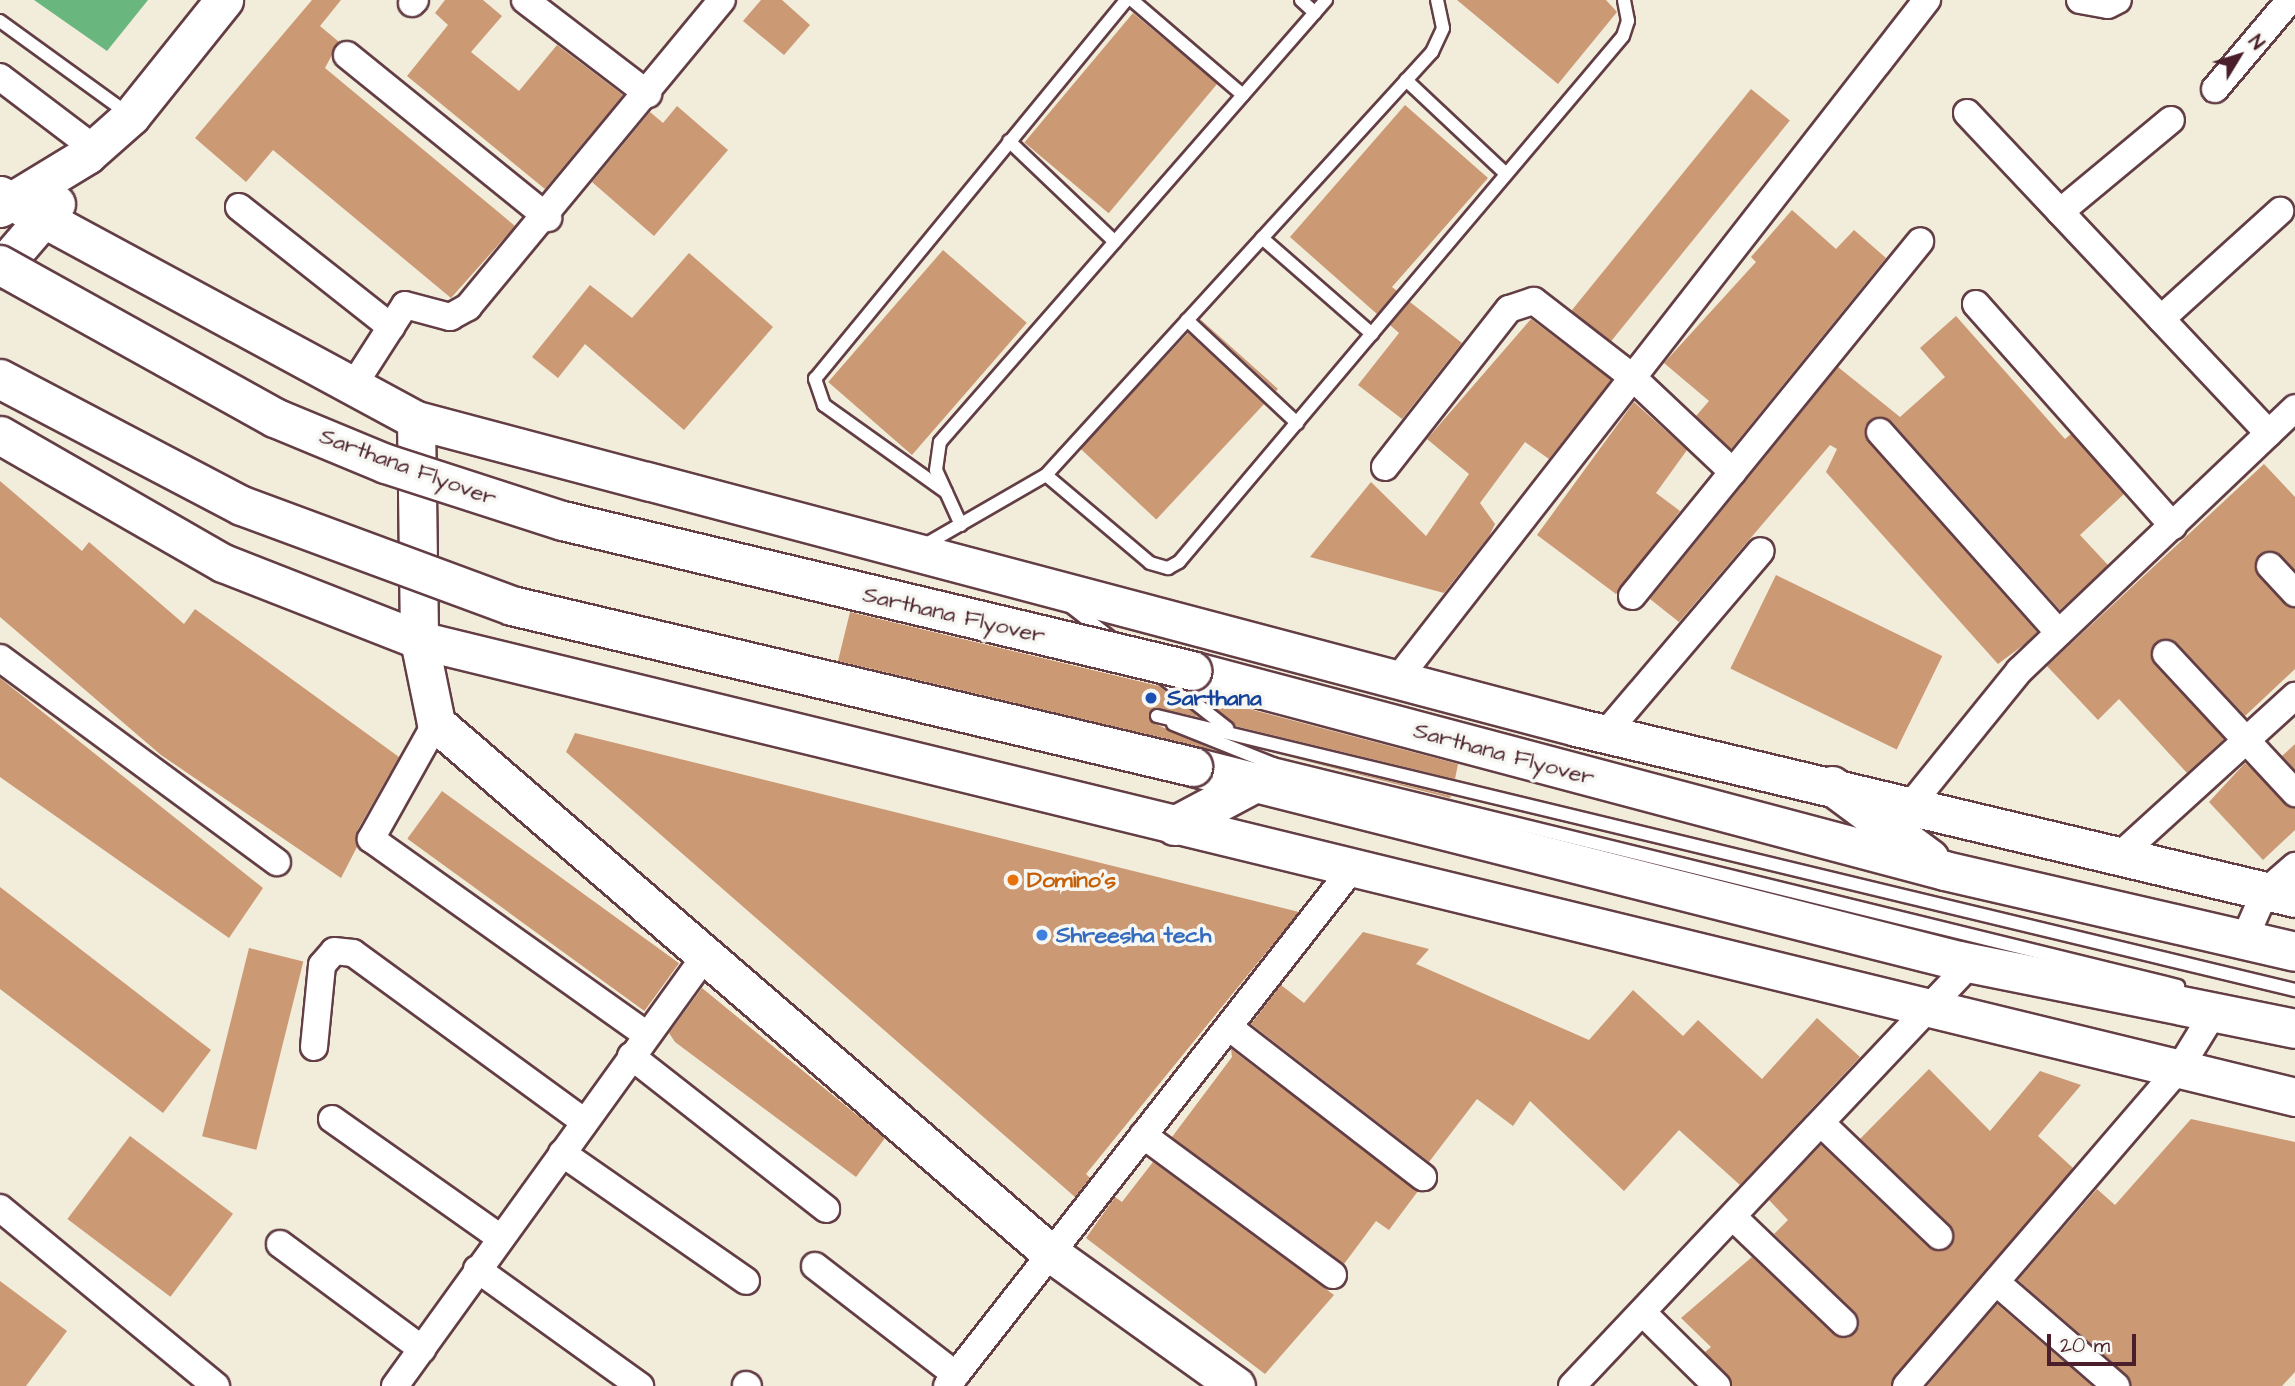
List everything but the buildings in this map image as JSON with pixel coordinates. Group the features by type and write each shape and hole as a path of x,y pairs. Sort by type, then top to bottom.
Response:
{"main road":[{"name":"Sarthana Flyover","path":"0,267 275,418 386,464 563,521 1192,671 1945,871 2295,951"},
{"path":"0,379 242,506 512,606 1194,767 1264,774 1971,963 2207,1002 2295,1028"},
{"path":"1175,826 1264,774"},
{"path":"1832,786 1945,871"}],"street":[{"path":"3,201 91,152 131,116 224,0"},
{"path":"525,0 648,94"},
{"path":"353,386 391,327 411,304 459,315 548,218 722,0"},
{"path":"1396,681 1631,376 1927,0"},
{"path":"2080,0 2108,5 2118,0"},
{"path":"2216,89 2290,0"},
{"path":"347,55 548,218"},
{"path":"0,77 91,152"},
{"path":"1968,113 2269,433"},
{"path":"2060,212 2171,120"},
{"path":"0,267 44,222 91,152"},
{"path":"3,201 416,420 1396,681 1605,734 1913,803 2280,895"},
{"path":"239,207 391,327"},
{"path":"2161,319 2280,211"},
{"path":"1632,596 1920,241"},
{"path":"1385,467 1519,302 1534,301 1631,376 1733,472"},
{"path":"1976,304 2173,526"},
{"path":"1913,803 2058,632 2295,408"},
{"path":"416,420 419,640 436,723 703,959 1049,1252 1236,1386"},
{"path":"1880,432 2058,632"},
{"path":"0,435 223,563 419,640 2295,1097"},
{"path":"1605,734 1761,551"},
{"path":"2270,566 2295,593"},
{"path":"2166,654 2295,793"},
{"path":"0,658 277,862"},
{"path":"2119,856 2248,743 2295,696"},
{"path":"436,723 371,839 638,1045 826,1209"},
{"path":"2244,940 2280,895 2295,866"},
{"path":"816,1266 951,1380 1049,1252 1230,1028 1352,869"},
{"path":"314,1047 322,965 334,951 353,953 583,1121"},
{"path":"405,1382 422,1349 499,1237 703,959"},
{"path":"1572,1386 1931,1009 1971,963"},
{"path":"1908,1386 2179,1069 2207,1002"},
{"path":"1230,1028 1423,1177"},
{"path":"332,1119 499,1237"},
{"path":"1822,1124 1938,1236"},
{"path":"1143,1135 1333,1275"},
{"path":"562,1153 746,1281"},
{"path":"0,1208 216,1386"},
{"path":"1733,1217 1844,1323"},
{"path":"281,1244 422,1349"},
{"path":"477,1269 640,1386"},
{"path":"1996,1282 2116,1386"},
{"path":"1643,1312 1717,1386"}],"lane":[{"path":"946,492 824,405 814,379 1126,0"},
{"path":"1132,0 1243,95"},
{"path":"1301,0 1315,13"},
{"path":"961,525 933,455 940,442 1326,0"},
{"path":"913,551 1046,475 1406,80 1443,28 1437,0"},
{"path":"1046,475 1150,564 1168,568 1297,423 1623,36 1628,21 1624,0"},
{"path":"0,21 131,116"},
{"path":"1406,80 1506,174"},
{"path":"1009,141 1115,242"},
{"path":"1262,239 1372,334"},
{"path":"1187,320 1297,423"},
{"path":"1045,587 1232,732"},
{"path":"2207,1002 1264,774 1230,752 1157,716 2295,990"}],"green space":[{"path":"34,0 148,0 107,51"}],"place":[{"name":"Sarthana","path":"1151,698"},
{"name":"Domino's","path":"1013,880"},
{"name":"Shreesha tech","path":"1042,935"}]}
